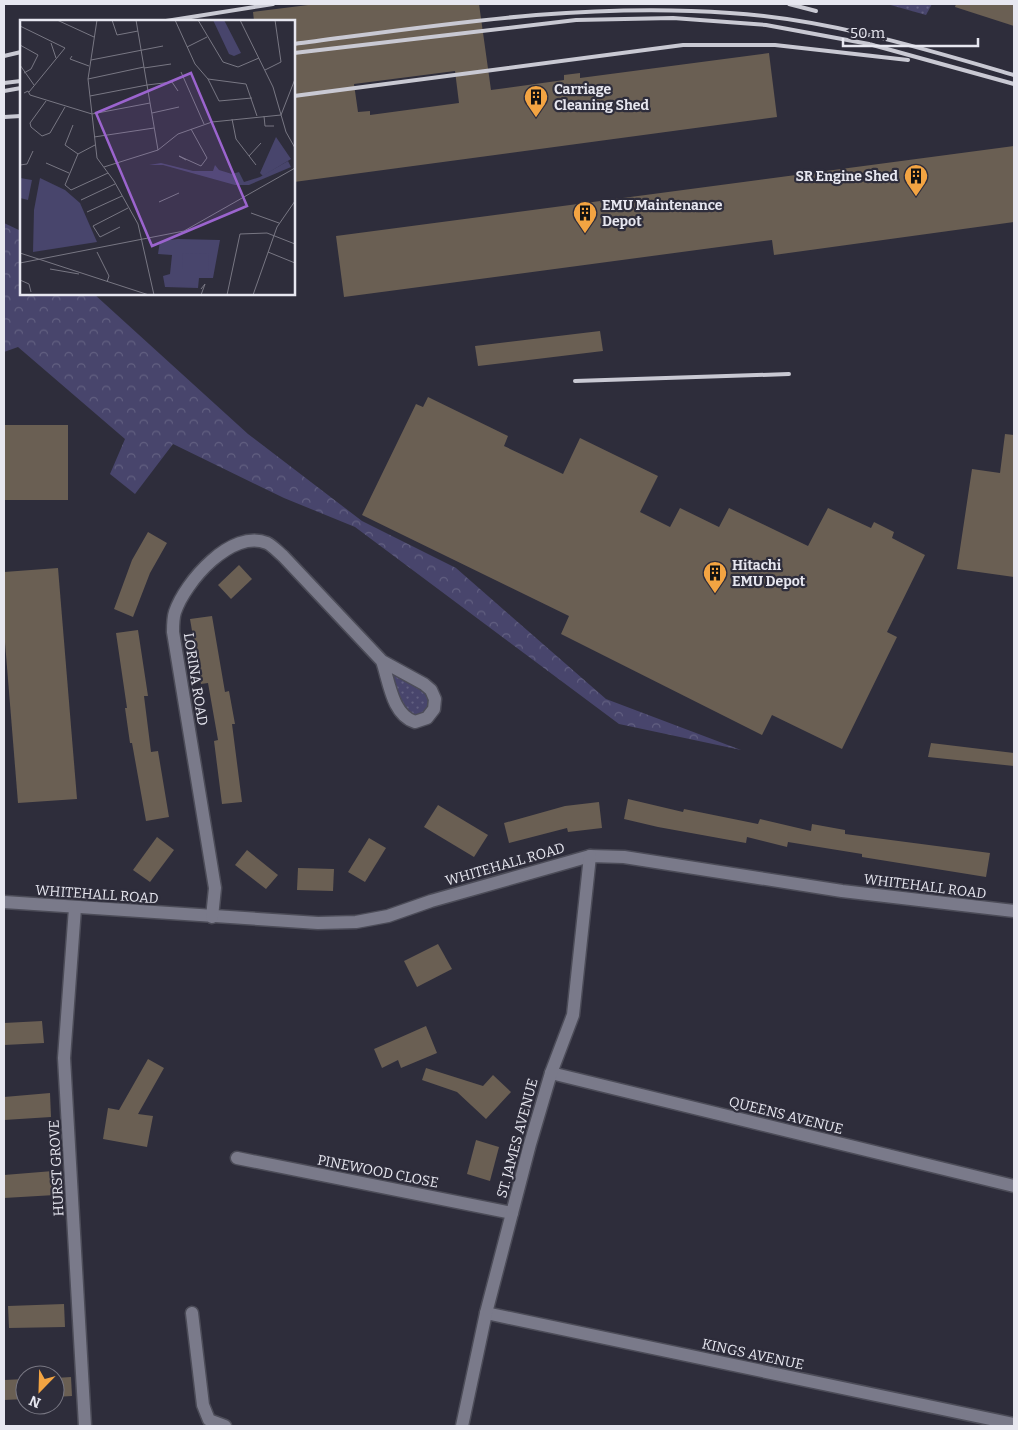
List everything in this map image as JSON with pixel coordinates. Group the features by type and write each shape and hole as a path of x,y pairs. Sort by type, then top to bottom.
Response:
{"street":[{"name":"LORINA ROAD","path":"212,917 216,888 173,632 175,612 187,589 213,559 233,545 253,542 267,543 283,556 382,661 424,684 431,690 435,699 434,709 427,718 415,722 402,715 395,703 382,661"},
{"name":"WHITEHALL ROAD","path":"4,902 212,917 318,923 356,922 388,916 431,901 590,856 624,857 842,891 1014,911"},
{"name":"ST. JAMES AVENUE","path":"462,1426 486,1313 512,1213 551,1073 573,1015 590,856"},
{"name":"HURST GROVE","path":"75,908 64,1058 85,1426"},
{"name":"QUEENS AVENUE","path":"551,1073 1014,1186"},
{"name":"PINEWOOD CLOSE","path":"237,1158 512,1213"},
{"path":"192,1313 202,1405 209,1420 225,1426"},
{"name":"KINGS AVENUE","path":"486,1313 1014,1424"}],"green space":[{"path":"887,4 932,4 926,15"},
{"path":"4,223 20,231 20,295 95,295 248,434 362,521 456,568 606,699 741,750 619,724 355,527 284,498 173,444 135,494 110,474 125,439 18,347 4,352"},
{"path":"391,671 415,683 427,694 429,698 428,708 422,715 418,717 413,716 405,710 397,694"}],"building":[{"name":"Carriage Cleaning Shed","path":"316,4 479,4 491,90 564,80 564,75 580,73 580,78 769,53 777,117 295,182 295,20 254,20 253,12","holes":["455,71 459,103 370,115 370,111 358,112 354,84"]},
{"path":"956,4 1014,4 1014,26 955,7"},
{"name":"EMU Maintenance Depot","path":"1014,146 1014,222 774,255 772,240 344,297 336,236"},
{"path":"600,331 603,351 478,366 475,346"},
{"name":"Hitachi EMU Depot","path":"428,397 508,436 504,446 563,474 580,438 658,476 640,512 670,527 680,508 719,527 729,508 808,546 828,508 871,528 874,522 894,532 892,538 925,555 887,632 897,637 842,749 772,715 762,735 561,634 569,616 362,515 416,404 423,407"},
{"path":"4,425 68,425 68,500 4,500"},
{"path":"1005,434 1014,435 1014,577 957,569 972,469 1000,473"},
{"path":"148,532 167,543 150,573 133,617 114,609 132,560"},
{"path":"239,565 252,579 231,599 218,585"},
{"path":"58,568 77,799 18,803 4,630 4,572"},
{"path":"212,616 225,692 229,691 235,724 232,724 242,802 222,804 214,741 218,740 208,683 201,684 190,619"},
{"path":"138,630 148,696 144,696 151,752 158,751 169,817 146,821 132,743 130,743 116,633"},
{"path":"931,743 1014,753 1014,766 928,757"},
{"path":"628,799 683,812 684,809 758,824 760,819 811,831 812,824 845,830 845,834 990,853 986,877 862,857 862,854 788,842 787,847 747,837 746,843 658,827 624,819"},
{"path":"599,802 602,828 568,832 567,828 509,843 504,823 565,806"},
{"path":"438,805 488,835 474,857 424,827"},
{"path":"157,837 174,850 150,882 133,870"},
{"path":"369,838 386,848 365,882 348,872"},
{"path":"247,850 278,875 266,889 235,865"},
{"path":"298,868 334,869 333,891 297,890"},
{"path":"438,944 452,969 417,987 404,961"},
{"path":"42,1021 44,1043 4,1045 4,1023"},
{"path":"426,1026 437,1053 401,1068 398,1060 382,1068 374,1049"},
{"path":"148,1059 164,1068 138,1114 153,1116 147,1147 103,1139 108,1108 119,1110"},
{"path":"426,1068 483,1086 493,1075 511,1092 486,1119 457,1092 422,1080"},
{"path":"50,1093 51,1117 4,1120 4,1097"},
{"path":"476,1140 499,1147 490,1181 467,1174"},
{"path":"53,1171 55,1195 4,1198 4,1175"},
{"path":"64,1304 65,1327 9,1328 8,1306"},
{"path":"65,1377 71,1377 72,1396 65,1396"},
{"path":"15,1379 15,1399 4,1400 4,1380"}],"railway":[{"path":"172,20 273,4"},
{"path":"789,4 816,11"},
{"path":"295,44 511,17 566,13 675,10 766,16 802,21 874,36 1014,75"},
{"path":"295,53 576,20 673,18 766,25 869,44 1014,84"},
{"path":"295,96 683,45 775,45 908,60"},
{"path":"4,56 20,52"},
{"path":"4,83 20,81"},
{"path":"4,91 20,88"},
{"path":"4,117 20,116"},
{"path":"575,381 789,374"}],"place":[{"name":"Carriage Cleaning Shed","path":"536,118"},
{"name":"SR Engine Shed","path":"916,197"},
{"name":"EMU Maintenance Depot","path":"585,234"},
{"name":"Hitachi EMU Depot","path":"715,594"}]}
